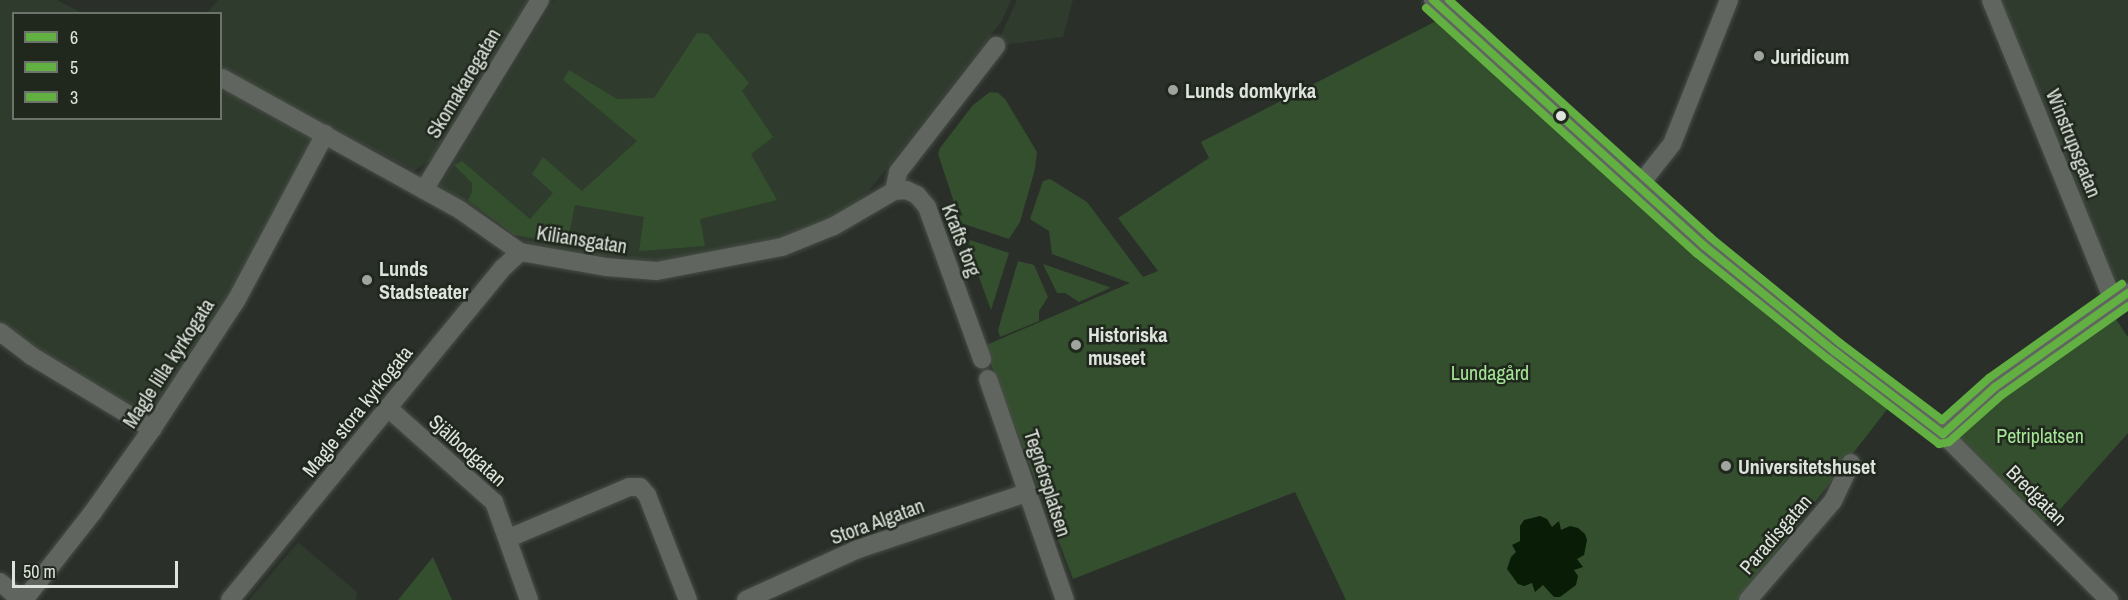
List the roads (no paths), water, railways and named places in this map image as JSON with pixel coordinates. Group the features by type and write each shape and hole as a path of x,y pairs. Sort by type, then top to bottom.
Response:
{"street":[{"name":"Skomakaregatan","path":"424,190 540,0"},
{"name":"Bredgatan","path":"1433,0 1638,188 1745,280 1943,434 2109,600"},
{"path":"1638,188 1672,144 1729,0"},
{"name":"Winstrupsgatan","path":"1991,0 2121,298"},
{"path":"894,191 898,172 996,46"},
{"name":"Kiliansgatan","path":"222,78 460,210 520,252 606,267 657,272 782,247 834,226 894,191"},
{"name":"Magle lilla kyrkogata","path":"23,600 93,512 152,429 237,299 325,134"},
{"name":"Krafts torg","path":"894,191 906,190 917,195 927,207 982,360"},
{"name":"Magle stora kyrkogata","path":"230,600 504,267 520,252"},
{"path":"1943,434 1995,387 2121,298"},
{"path":"0,332 30,356 152,429"},
{"name":"Tegnérsplatsen","path":"988,379 1065,600"},
{"name":"Själbodgatan","path":"388,408 494,502 509,538 529,600"},
{"name":"Paradisgatan","path":"1748,600 1833,501 1851,463"},
{"path":"509,538 629,487 640,487 647,495 688,600"},
{"name":"Stora Algatan","path":"746,600 858,549 1026,493"},
{"path":"0,582 23,600"}],"place":[{"name":"Juridicum","path":"1759,56"},
{"name":"Lunds domkyrka","path":"1173,90"},
{"name":"Lunds Stadsteater","path":"367,280"},
{"name":"Historiska museet","path":"1076,345"},
{"name":"Universitetshuset","path":"1726,466"}],"park label":[{"name":"Lundagård","path":"1490,372"},
{"name":"Petriplatsen","path":"2040,435"}]}
